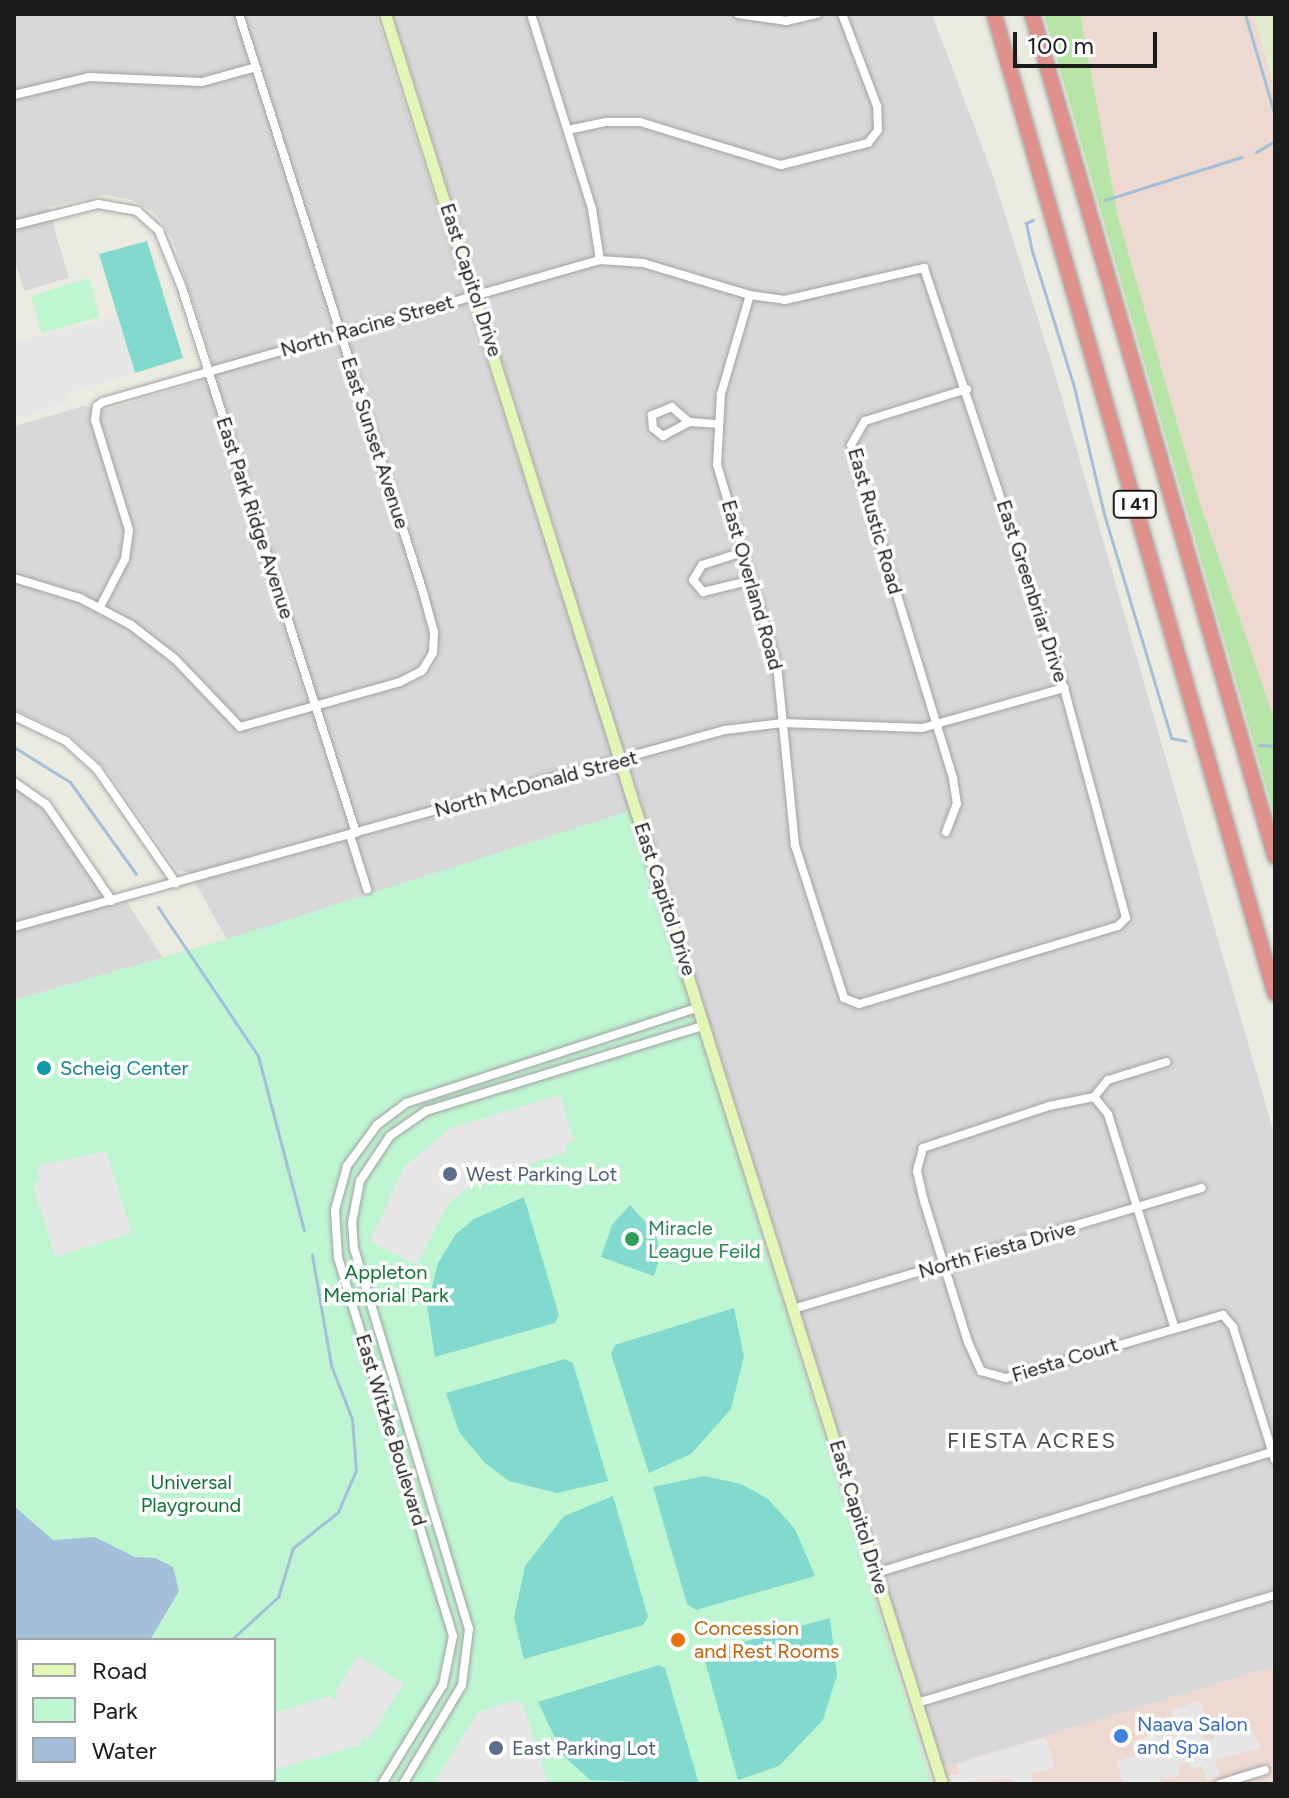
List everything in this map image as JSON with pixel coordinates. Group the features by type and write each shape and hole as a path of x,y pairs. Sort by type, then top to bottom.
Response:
{"highway":[{"name":"I 41","path":"994,14 1275,994"},
{"name":"I 41","path":"1032,14 1275,857"}],"street":[{"name":"East Sunset Avenue","path":"14,578 100,607 175,659 231,723 256,727 316,709 414,676 429,663 435,641 239,14"},
{"name":"East Capitol Drive","path":"385,14 476,294 942,1784"},
{"path":"531,14 592,209 600,260"},
{"path":"738,14 786,21 817,14"},
{"path":"568,130 606,122 640,122 768,163 792,165 868,143 878,128 873,90 842,14"},
{"path":"14,95 89,77 202,82 256,67"},
{"name":"East Park Ridge Avenue","path":"14,225 98,204 139,213 167,245 316,709 367,889"},
{"name":"North Racine Street","path":"100,607 125,559 129,530 95,413 103,402 600,260 643,263 750,295 805,299 925,269"},
{"name":"East Greenbriar Drive","path":"859,1004 1106,931 1126,918 1064,688 925,269"},
{"name":"East Overland Road","path":"750,295 716,424 717,465 775,654 795,845 839,989 848,1002 859,1004"},
{"name":"East Rustic Road","path":"946,832 957,804 937,726 851,445 865,421 967,389"},
{"path":"689,422 672,407 659,408 652,415 653,428 663,436 689,422 716,424"},
{"path":"743,552 702,565 693,574 694,584 703,592 752,580"},
{"name":"North McDonald Street","path":"14,927 621,762 725,730 783,723 937,726 1064,688"},
{"path":"14,716 59,737 97,769 176,883"},
{"path":"14,782 46,804 112,901"},
{"name":"East Witzke Boulevard","path":"382,1784 443,1685 453,1636 338,1257 335,1210 347,1166 377,1125 418,1097 699,1007"},
{"name":"East Witzke Boulevard","path":"403,1784 462,1685 469,1629 354,1249 352,1223 360,1181 390,1136 426,1111 705,1025"},
{"path":"876,1573 1274,1456 1229,1320 1216,1315 1174,1326 1108,1114 1094,1097 1108,1080 1166,1062"},
{"name":"Fiesta Court","path":"1094,1097 1049,1106 923,1148 917,1171 973,1356 981,1371 997,1378 1174,1326"},
{"name":"North Fiesta Drive","path":"793,1309 1201,1188"},
{"path":"917,1703 1275,1595"},
{"path":"1220,1784 1265,1770"}],"shaded area":[{"path":"14,14 376,14 630,811 227,940 190,873 177,870 106,769 70,735 14,709 14,426 84,406 102,411 217,376 172,238 155,213 132,200 105,195 48,207 69,278 24,291 14,258"},
{"path":"393,14 932,14 993,176 1053,367 1275,1137 1275,1666 944,1767"},
{"path":"1080,14 1275,14 1275,721 1200,503 1118,217"},
{"path":"147,241 183,358 135,373 99,254"},
{"path":"117,316 135,373 66,393 68,403 14,418 14,343"},
{"path":"14,787 48,814 112,906 127,902 163,958 14,1000"},
{"name":"West Parking Lot","path":"560,1095 574,1141 565,1144 567,1152 477,1180 448,1204 416,1265 370,1241 404,1167 451,1128"},
{"path":"106,1151 132,1233 55,1257 33,1185 40,1180 37,1166"},
{"path":"524,1197 559,1315 555,1323 435,1357 427,1306 438,1263 456,1234 474,1219"},
{"name":"Miracle League Feild","path":"630,1205 656,1234 660,1256 654,1276 601,1257 612,1225"},
{"path":"734,1308 744,1357 731,1409 691,1454 649,1473 611,1354 615,1345"},
{"path":"565,1359 573,1363 608,1481 557,1493 509,1481 485,1463 459,1432 446,1393"},
{"path":"704,1476 741,1484 768,1499 795,1529 815,1576 696,1610 687,1604 653,1487"},
{"path":"613,1496 648,1617 643,1625 524,1659 514,1618 525,1566 564,1516"},
{"path":"830,1618 837,1675 823,1720 779,1766 738,1780 705,1661 710,1651"},
{"path":"358,1655 404,1684 368,1740 362,1736 360,1745 276,1769 276,1712 330,1696 337,1701 335,1692"},
{"path":"659,1665 665,1668 699,1784 590,1780 563,1755 538,1702"},
{"path":"1275,1666 1275,1784 949,1784 944,1767"},
{"name":"East Parking Lot","path":"517,1700 523,1704 548,1784 433,1784 478,1712"},
{"path":"1200,1701 1209,1731 1202,1733 1204,1740 1214,1739 1213,1730 1246,1720 1261,1748 1215,1760 1220,1775 1207,1780 1202,1766 1190,1769 1171,1710"},
{"path":"1167,1730 1169,1738 1176,1736 1185,1764 1178,1766 1180,1775 1165,1780 1159,1773 1162,1784 1124,1784 1117,1762 1136,1755 1132,1741"},
{"path":"1046,1737 1055,1767 1031,1774 1034,1784 1013,1784 1011,1778 949,1784 946,1776 960,1774 957,1764"}],"green space":[{"path":"1044,14 1080,14 1118,217 1200,503 1275,721 1275,817"},
{"path":"1253,14 1275,14 1275,89"},
{"path":"89,278 99,317 42,333 31,296"},
{"name":"Appleton Memorial Park","path":"630,811 932,1784 14,1784 14,1000 227,939"}],"water":[{"path":"14,1506 53,1540 95,1537 135,1557 155,1558 173,1567 179,1591 151,1638 16,1638 14,1655"}],"waterway":[{"path":"1245,14 1275,116"},
{"path":"1256,152 1275,141"},
{"path":"1105,200 1241,157"},
{"path":"1033,220 1026,223 1032,251 1074,387 1104,514 1171,738 1186,741"},
{"path":"1259,745 1275,746"},
{"path":"14,747 70,782 136,874"},
{"path":"158,907 258,1056 304,1230"},
{"path":"233,1638 278,1597 293,1548 338,1512 356,1470 352,1419 331,1365 312,1255"}],"place":[{"name":"Scheig Center","path":"44,1068"},
{"name":"West Parking Lot","path":"450,1174"},
{"name":"Miracle League Feild","path":"632,1239"},
{"name":"Concession and Rest Rooms","path":"678,1640"},
{"name":"Naava Salon and Spa","path":"1121,1736"},
{"name":"East Parking Lot","path":"496,1748"}],"district":[{"name":"FIESTA ACRES","path":"1032,1441"}],"park label":[{"name":"Universal Playground","path":"191,1494"}]}
